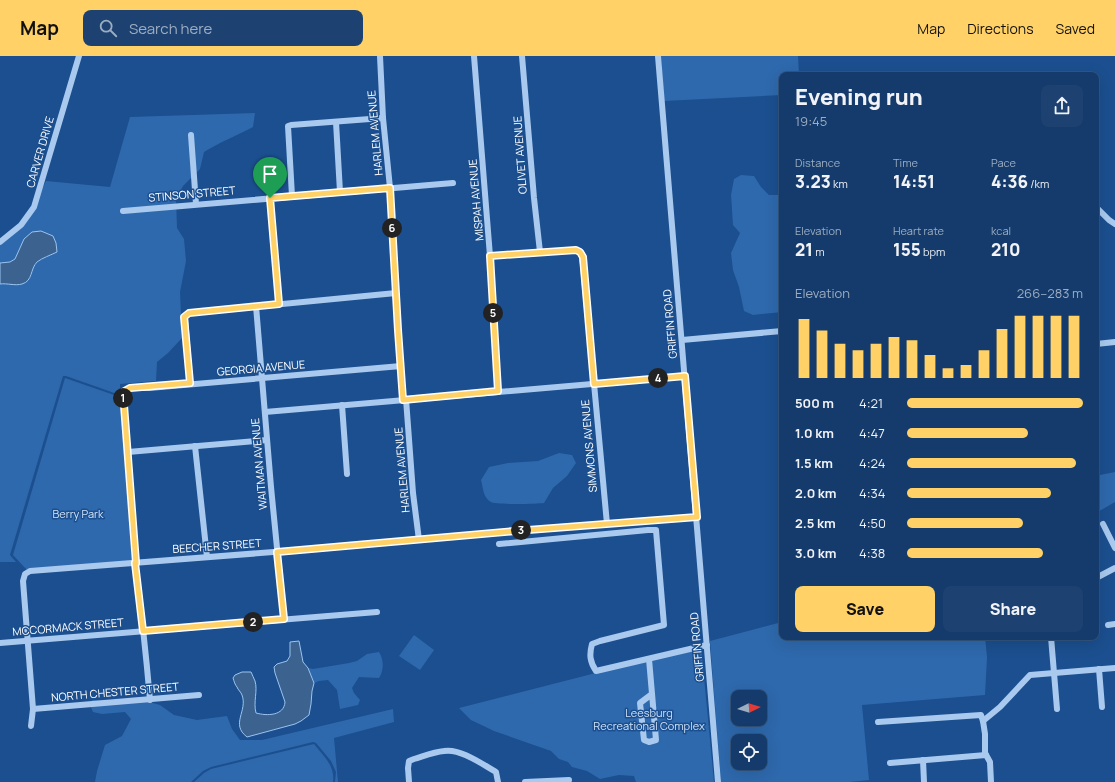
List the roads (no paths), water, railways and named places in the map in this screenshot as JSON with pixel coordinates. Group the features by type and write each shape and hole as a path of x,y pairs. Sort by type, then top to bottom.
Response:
{"street":[{"name":"CARVER DRIVE","path":"0,242 21,225 34,207 79,56"},
{"name":"HARLEM AVENUE","path":"380,56 401,366 412,493 419,540"},
{"name":"MISPAH AVENUE","path":"474,56 490,256 498,391"},
{"name":"OLIVET AVENUE","path":"522,56 540,252"},
{"name":"GRIFFIN ROAD","path":"658,56 718,782"},
{"path":"292,196 288,126 383,118"},
{"path":"336,122 340,192"},
{"path":"191,135 196,204"},
{"name":"STINSON STREET","path":"123,210 453,182"},
{"path":"270,198 279,304"},
{"path":"1099,210 1115,224"},
{"name":"SIMMONS AVENUE","path":"540,252 576,250 580,252 583,257 607,524"},
{"path":"490,256 540,252"},
{"path":"190,383 184,317 191,312 396,293"},
{"name":"WAITMAN AVENUE","path":"256,306 261,378 284,619"},
{"path":"682,340 779,332"},
{"path":"1099,344 1115,342"},
{"name":"GEORGIA AVENUE","path":"128,452 123,392 130,388 401,366"},
{"path":"265,412 685,376"},
{"path":"342,405 347,474"},
{"path":"150,700 135,563 128,452 267,440"},
{"path":"195,446 206,557"},
{"name":"BEECHER STREET","path":"28,640 23,581 26,573 35,570 277,552 697,517"},
{"path":"1103,524 1115,548"},
{"path":"499,544 656,530 664,625 592,644 590,652 591,663 596,671 707,645"},
{"path":"1099,576 1115,568"},
{"name":"MCCORMACK STREET","path":"0,643 377,612"},
{"path":"28,640 33,709 31,726"},
{"path":"1051,640 1057,709"},
{"path":"649,659 656,740 649,742 644,740 640,703 652,694"},
{"path":"983,721 1000,707 1030,675 1115,668"},
{"path":"1099,669 1102,707"},
{"name":"NORTH CHESTER STREET","path":"33,709 199,695"},
{"path":"878,722 975,714 981,715 985,741 984,750 990,762 991,782"},
{"path":"409,782 409,761 445,750 456,751 496,772 498,782"},
{"path":"890,763 986,755"},
{"path":"923,760 924,782"},
{"path":"525,782 569,780"}],"park label":[{"name":"Berry Park","path":"78,514"},
{"name":"Leesburg Recreational Complex","path":"649,719"}]}
